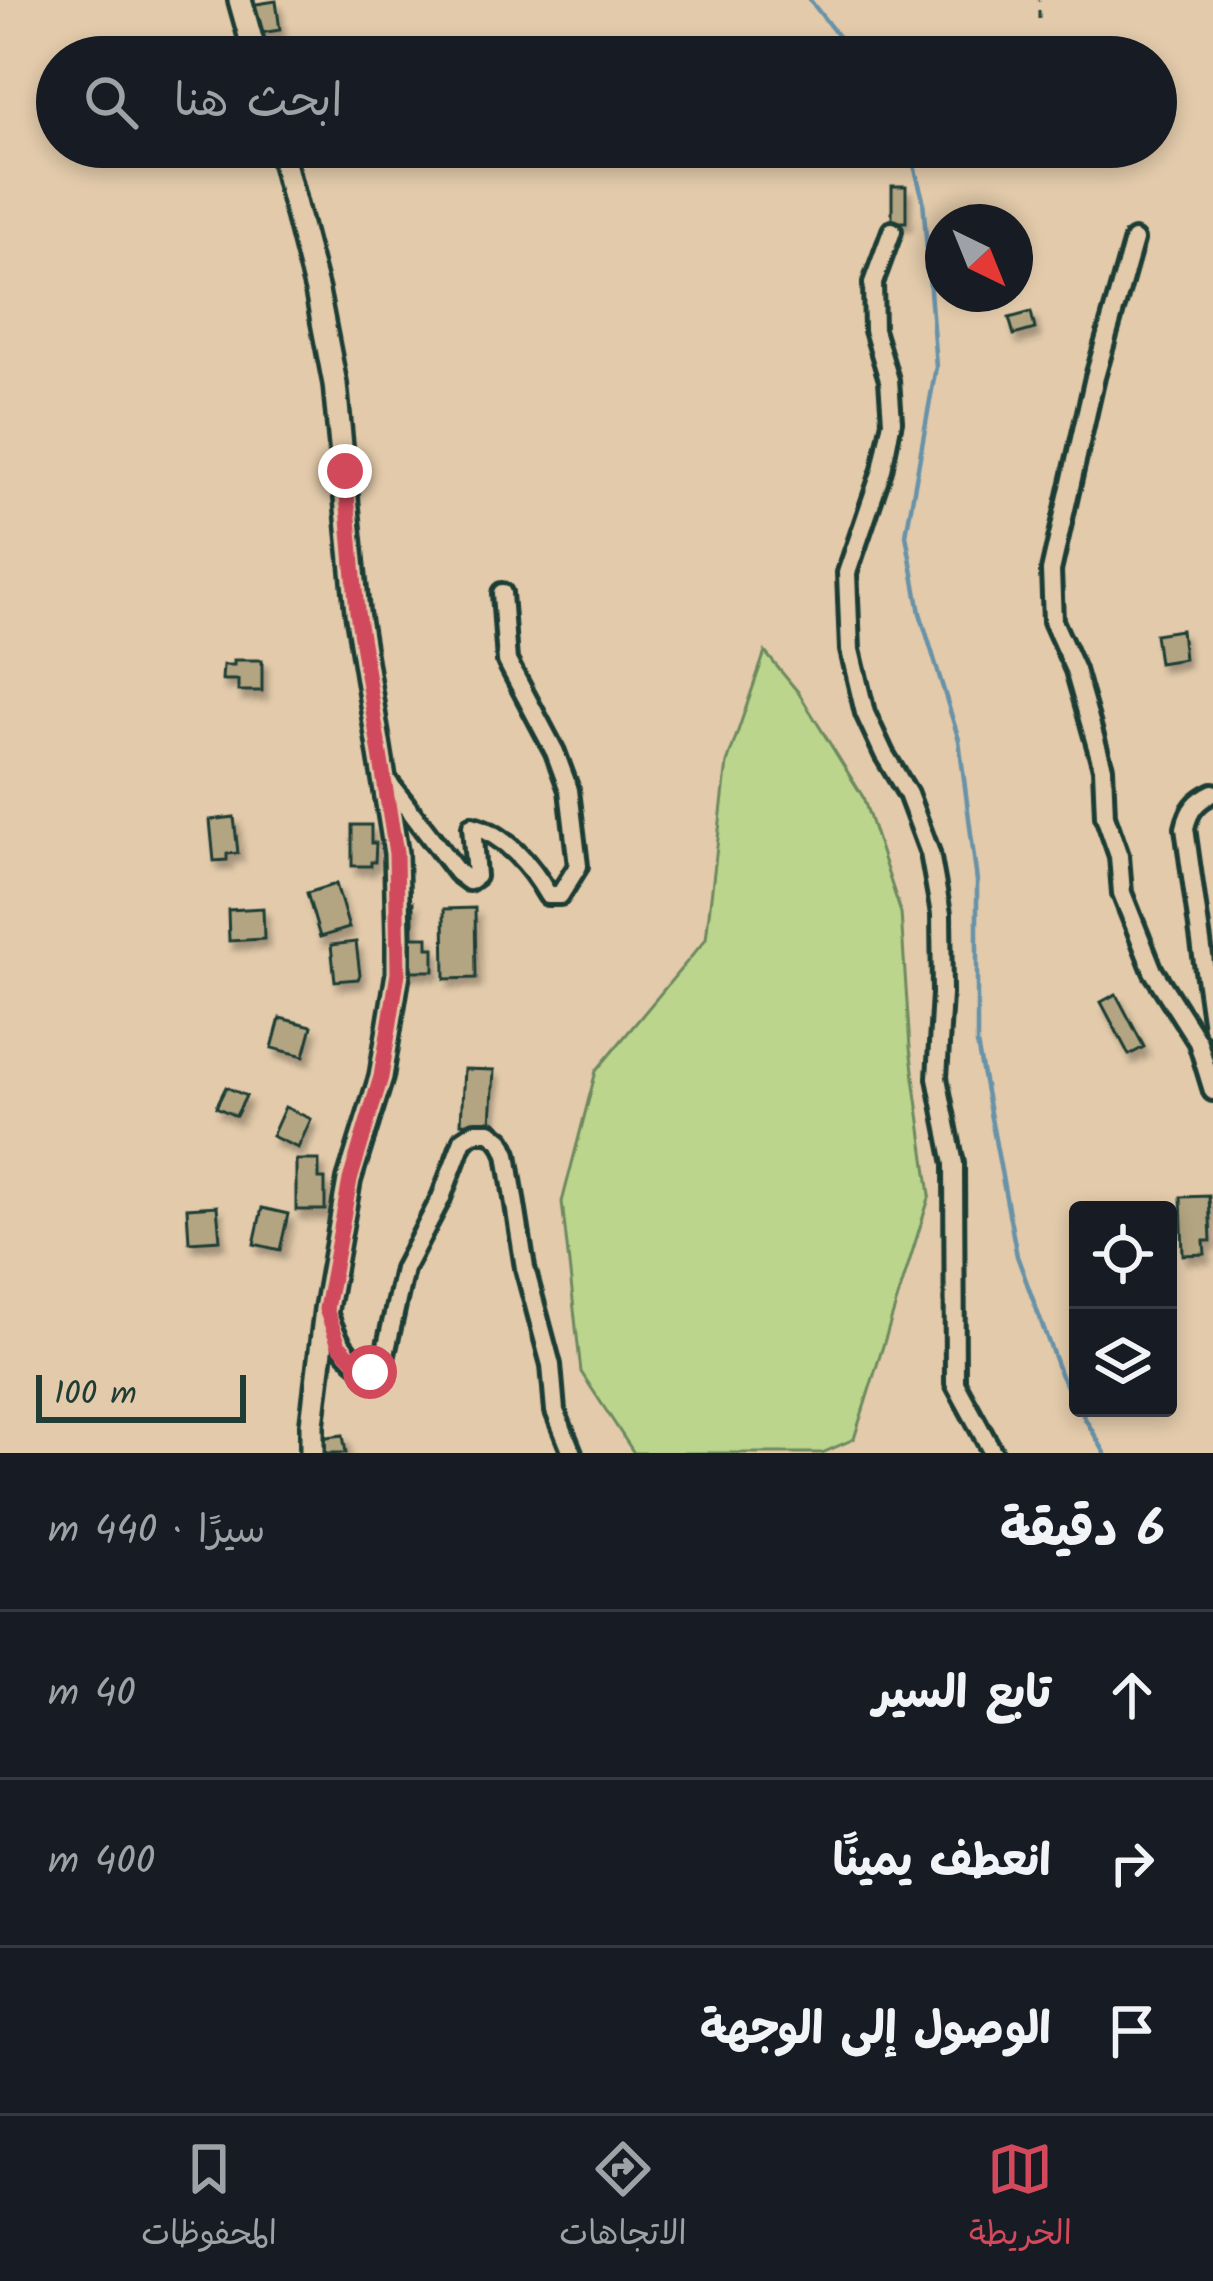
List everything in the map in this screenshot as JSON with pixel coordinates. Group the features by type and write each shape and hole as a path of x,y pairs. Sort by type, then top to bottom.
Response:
{"street":[{"path":"240,0 250,36"},
{"path":"286,168 314,275 335,384 357,612 396,853 398,973 381,1077 350,1180 326,1309 312,1453"},
{"path":"892,231 873,283 874,330 890,380 892,421 882,470 847,573 850,650 865,713 908,794 931,853 941,914 937,1078 954,1164 955,1383 993,1453"},
{"path":"1134,240 1095,377 1051,571 1053,621 1075,670 1103,768 1105,816 1119,856 1122,893 1153,971 1198,1042 1213,1091"},
{"path":"385,777 430,839 469,881 476,876 472,826 514,851 548,895 560,895 578,866 569,790 556,752 507,661 502,593"},
{"path":"1213,793 1191,810 1185,828 1213,1027"},
{"path":"326,1309 339,1345 370,1372 379,1367 404,1269 441,1198 463,1140 476,1132 490,1132 501,1141 506,1154 525,1268 551,1365 555,1411 572,1453"}],"path":[{"path":"1039,0 1039,19"}],"green space":[{"path":"765,652 798,692 863,797 901,913 910,1048 930,1195 854,1439 822,1453 634,1453 581,1372 562,1202 596,1071 706,939 727,763"}],"building":[{"path":"276,1 280,30 254,34 250,5"},
{"path":"892,186 906,186 906,222 892,222"},
{"path":"1031,312 1035,329 1014,335 1009,318"},
{"path":"1181,630 1184,659 1159,663 1155,634"},
{"path":"234,660 262,660 262,691 238,691 238,680 222,680 223,665 234,665"},
{"path":"234,817 238,853 214,861 210,820"},
{"path":"352,825 371,825 371,843 376,843 371,866 352,866"},
{"path":"336,884 349,928 320,937 307,893"},
{"path":"402,902 413,902 413,937 428,937 428,948 434,948 434,971 402,971"},
{"path":"263,908 264,939 229,941 228,910"},
{"path":"475,908 476,978 445,979 444,909"},
{"path":"356,942 358,979 335,981 331,945"},
{"path":"1116,994 1144,1047 1129,1055 1101,1002"},
{"path":"280,1018 312,1026 304,1056 272,1048"},
{"path":"464,1069 494,1070 491,1124 461,1123"},
{"path":"226,1087 246,1096 236,1116 216,1107"},
{"path":"285,1107 311,1119 298,1148 272,1136"},
{"path":"296,1160 319,1160 319,1179 325,1179 325,1210 296,1210"},
{"path":"1209,1196 1211,1241 1204,1241 1205,1254 1183,1255 1181,1197"},
{"path":"217,1206 220,1240 189,1242 187,1208"},
{"path":"262,1208 288,1214 280,1250 254,1244"},
{"path":"343,1435 346,1453 321,1453 319,1438"}],"waterway":[{"path":"810,0 838,36"},
{"path":"915,168 923,199 936,367 906,535 920,613 959,740 977,881 977,1044 1017,1256 1069,1390"},
{"path":"1084,1417 1105,1453"}],"route":[{"path":"345,471 357,612 396,853 398,973 381,1077 350,1180 326,1309 339,1345 370,1372"}]}
